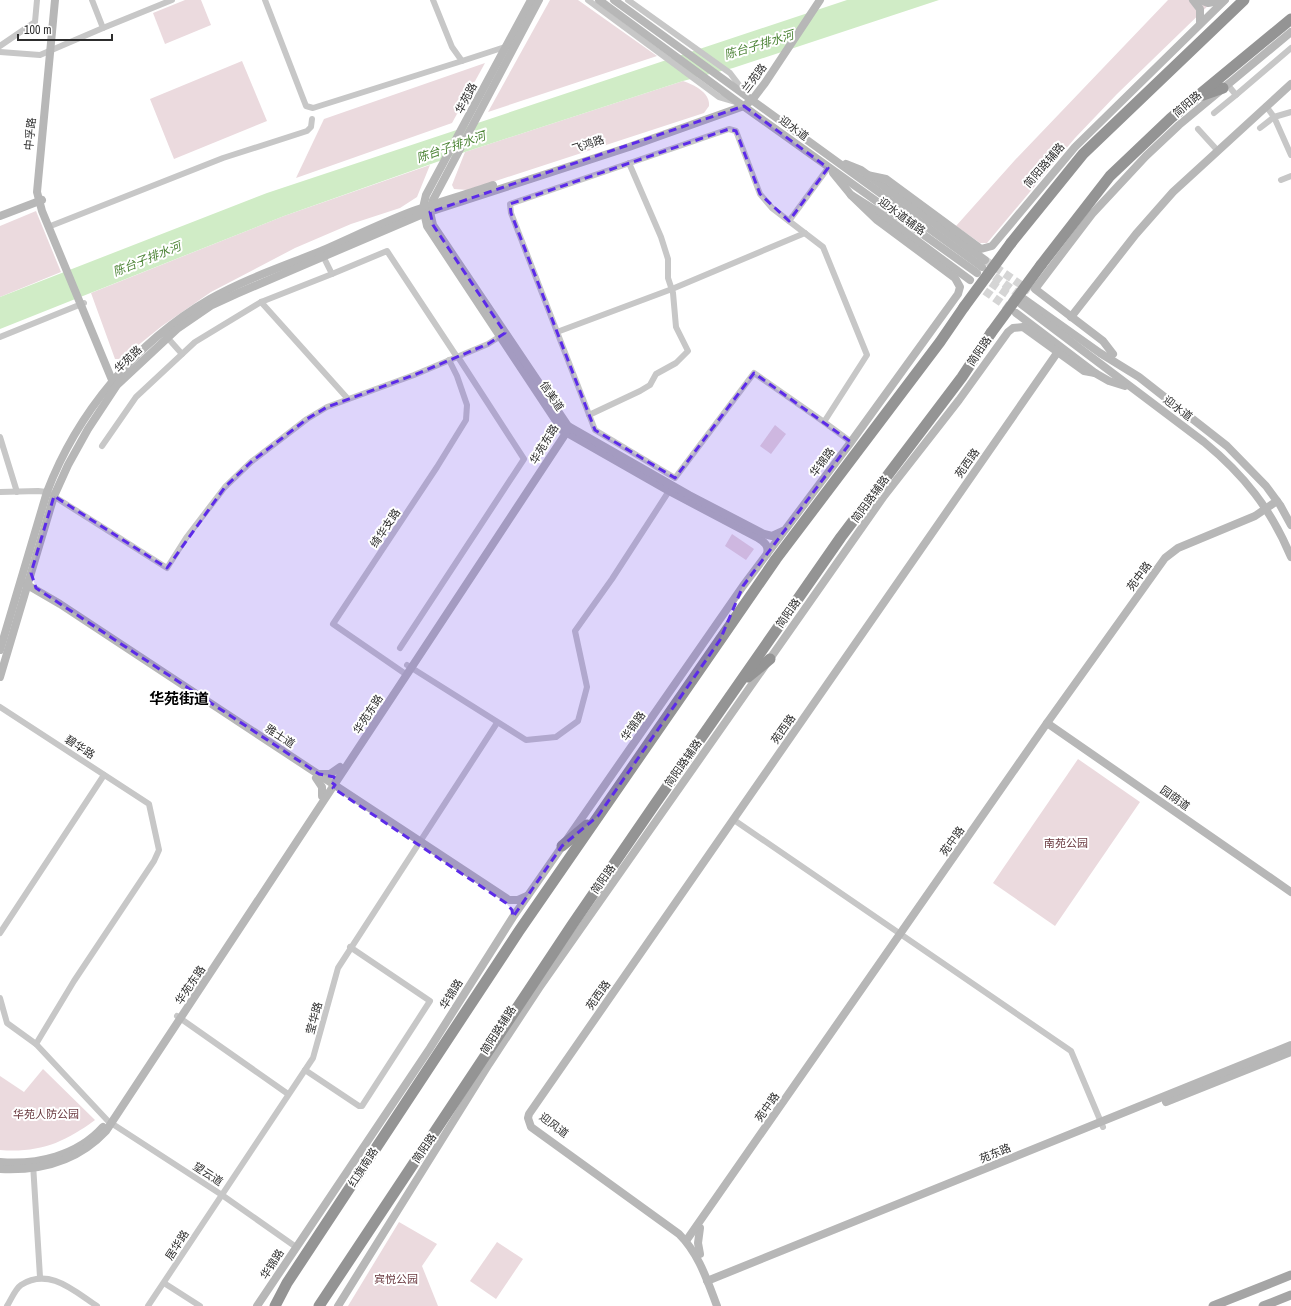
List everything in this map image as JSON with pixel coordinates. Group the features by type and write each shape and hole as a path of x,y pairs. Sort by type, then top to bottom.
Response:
{"highway":[{"path":"562,846 598,816 776,559 940,342 1011,243 1083,154 1244,0"},
{"name":"简阳路","path":"319,1306 572,925 736,688 841,537 962,377 991,333 1041,265 1110,176 1193,99 1221,85 1291,19"},
{"path":"736,688 770,659"},
{"name":"红旗南路","path":"275,1306 292,1276 454,1029 598,816"}],"main road":[{"path":"1213,1306 1291,1275"},
{"path":"1263,1306 1291,1295"}],"street":[{"path":"0,46 35,22 37,0"},
{"name":"中孚路","path":"56,0 37,183 40,201 82,303"},
{"path":"92,0 103,28"},
{"path":"0,52 40,55 172,0"},
{"path":"265,0 306,106 312,108 462,60 510,47"},
{"path":"433,0 452,47 462,60"},
{"name":"华苑路","path":"322,254 411,219 427,210 480,112 531,0"},
{"name":"华苑路","path":"427,210 426,195 470,113 539,0"},
{"path":"588,0 719,97 741,104"},
{"name":"迎水道","path":"599,0 741,104 981,267"},
{"name":"迎水道","path":"614,0 725,74 750,98 829,164"},
{"path":"628,0 686,47"},
{"path":"1193,0 1200,9 1200,24"},
{"path":"1200,0 1214,3 1224,0"},
{"name":"简阳路辅路","path":"867,175 886,179 980,249 992,246 1075,146 1224,0"},
{"name":"兰苑路","path":"741,104 750,98 783,54 816,4"},
{"path":"1033,290 1074,236 1117,186 1179,124 1221,85 1291,32"},
{"path":"1214,113 1291,48"},
{"path":"1270,49 1278,58"},
{"path":"1071,317 1136,234 1163,204 1291,84"},
{"path":"1221,85 1236,95"},
{"name":"飞鸿路","path":"427,210 629,147 741,104"},
{"path":"1266,106 1274,117 1291,155"},
{"path":"1260,128 1274,117 1291,112"},
{"path":"50,227 223,158 307,131 311,127 312,119"},
{"path":"824,422 867,355 823,247 772,208 760,194 736,131 729,129 510,204 511,213 595,430 675,478 754,373 851,442"},
{"path":"1198,129 1218,151"},
{"path":"589,415 650,385 656,374 664,368 676,363 688,351 676,327 672,289 668,278 668,259 661,237 628,163"},
{"path":"789,221 829,164"},
{"name":"迎水道辅路","path":"829,164 861,170 981,267"},
{"name":"迎水道辅路","path":"829,164 851,195 881,214 970,280"},
{"path":"1281,180 1291,176"},
{"name":"华锦路","path":"257,1306 430,1048 527,896 743,586 851,442 958,294 960,287 955,278 877,220 851,195"},
{"path":"0,216 40,201"},
{"name":"华苑路","path":"0,677 57,468 69,445 107,393 112,377 165,335 212,305 322,254 427,210"},
{"name":"信美道","path":"427,210 427,226 565,430 764,534 772,536 785,530"},
{"name":"信美道","path":"427,210 433,226 555,420 565,430 669,490 762,540 768,547 768,554"},
{"path":"411,219 421,220 427,226"},
{"path":"557,332 672,289 805,233"},
{"path":"102,446 136,397 195,342 261,302 387,251 524,459 400,648"},
{"path":"322,254 332,274"},
{"path":"1033,290 1103,341 1113,354"},
{"path":"1033,290 1113,354 1139,377"},
{"name":"迎水道","path":"1291,526 1278,503 1257,476 1227,446 1139,377 1100,353 1023,301 1227,461 1245,480 1268,512 1279,529 1291,557"},
{"path":"261,302 348,399"},
{"path":"0,337 82,303 112,377 108,380 107,393"},
{"path":"1016,313 1095,373 1109,381 1132,388"},
{"name":"简阳路辅路","path":"338,1306 489,1064 539,988 884,496 959,400 1008,332 1013,328 1023,327 1084,371 1095,373"},
{"path":"165,335 182,354"},
{"name":"华苑路","path":"112,377 132,370 165,335"},
{"path":"0,492 38,491 51,494 167,568 186,538 225,487 249,464 307,419 327,407 458,357 488,344 502,335"},
{"name":"苑西路","path":"528,1118 531,1109 734,820 1057,353"},
{"name":"绮华支路","path":"407,670 333,624 437,468 466,420 467,405 457,376 449,360"},
{"path":"555,420 558,430 557,438"},
{"name":"华苑东路","path":"0,1169 33,1165 55,1157 75,1148 96,1134 110,1122 323,799 340,767 407,670 557,438 565,430"},
{"name":"华苑东路","path":"330,785 565,430"},
{"path":"0,437 17,492"},
{"path":"407,670 526,740 556,737 578,721 587,687 575,631 616,573 669,490"},
{"name":"苑中路","path":"1048,724 1167,560 1177,554 1254,521 1278,503"},
{"path":"1268,512 1281,518 1291,526"},
{"name":"苑中路","path":"689,1240 1165,558 1178,548 1268,512"},
{"path":"28,572 35,591"},
{"name":"华苑路","path":"0,650 25,585"},
{"name":"雅士道","path":"25,585 330,785 509,900 518,900 527,896"},
{"path":"720,640 743,586"},
{"name":"碧华路","path":"0,707 148,804 159,850 154,861 74,981 36,1044"},
{"name":"莹华路","path":"222,1195 313,1058 338,968 350,947 420,843 497,723"},
{"name":"园荫道","path":"1048,724 1291,892"},
{"path":"323,799 322,787 318,776 330,774 340,767"},
{"path":"0,933 104,774"},
{"path":"734,820 901,936 1071,1051 1102,1124"},
{"name":"雅士道","path":"420,843 506,903 512,910 513,917"},
{"path":"539,988 572,925"},
{"name":"苑中路","path":"689,1240 700,1228 901,936"},
{"path":"305,1070 359,1106 362,1106 430,1001 350,947"},
{"name":"望云道","path":"0,998 7,1023 36,1044 110,1122 222,1195 296,1247"},
{"path":"179,1017 288,1094"},
{"name":"苑东路","path":"711,1283 1102,1124 1291,1045"},
{"name":"苑东路","path":"711,1283 723,1275 1102,1124 1291,1052"},
{"name":"迎风道","path":"528,1118 532,1124 689,1240 700,1254 711,1283 716,1303"},
{"name":"华苑东路","path":"0,1162 33,1165"},
{"path":"33,1165 40,1277"},
{"name":"居华路","path":"148,1306 222,1195"},
{"path":"700,1228 698,1243 700,1254"},
{"name":"迎风道","path":"689,1240 722,1306"},
{"path":"7,1306 20,1286 40,1277 50,1278 64,1284 97,1306"},
{"path":"164,1283 200,1306"}],"highlighted area":[{"path":"744,106 828,168 789,221 760,194 736,131 729,129 510,204 511,213 595,430 675,478 754,373 851,442 743,586 720,640 598,816 562,846 513,917 512,910 506,903 333,788 335,785 331,782 334,777 319,774 36,588 31,573 54,496 167,568 225,487 251,462 307,419 327,407 414,375 488,344 505,333 433,225 430,212"}],"green space":[{"path":"185,0 201,0 211,25 165,44 153,13"},
{"path":"550,0 578,0 657,56 488,112"},
{"path":"1168,0 1214,0 1117,94 1075,138 987,243 980,243 956,226 1015,160"},
{"path":"242,61 267,121 174,159 150,99"},
{"path":"485,63 452,123 296,178 324,119"},
{"path":"683,81 696,87 707,97 709,106 704,113 468,190 454,189 452,185 465,152"},
{"path":"430,165 417,197 400,208 351,224 295,248 211,292 162,326 121,359 115,359 91,293 284,216"},
{"path":"36,211 61,272 0,297 0,226"},
{"path":"775,425 786,434 771,454 760,446"},
{"path":"732,534 754,549 746,560 725,546"},
{"name":"南苑公园","path":"1078,759 1140,802 1055,926 993,883"},
{"name":"华苑人防公园","path":"43,1069 95,1120 73,1135 50,1145 27,1150 0,1150 0,1076 24,1092"},
{"name":"宾悦公园","path":"399,1222 437,1244 422,1266 438,1306 348,1306"},
{"path":"497,1242 523,1259 496,1299 470,1281"}],"water":[{"name":"陈台子排水河","path":"847,0 939,0 733,68 683,81 465,152 284,216 0,329 0,297 267,193"}],"tunnel":[{"path":"985,260 1030,291"},
{"path":"985,269 1022,297"},
{"path":"981,276 1019,302"},
{"path":"975,284 1013,311"}],"district":[{"name":"华苑街道","path":"179,699"}]}
